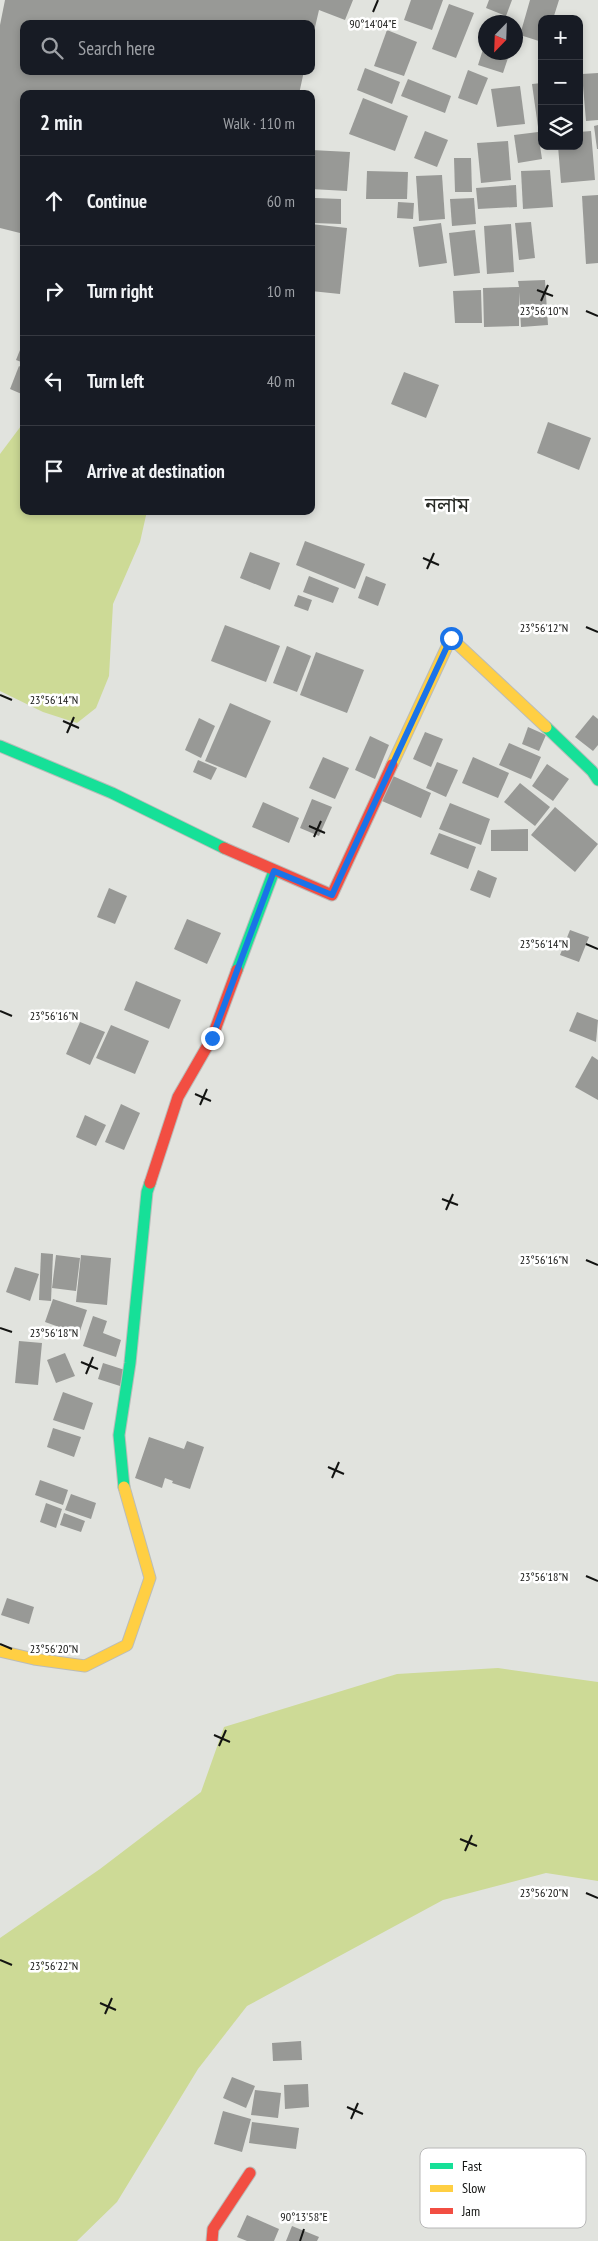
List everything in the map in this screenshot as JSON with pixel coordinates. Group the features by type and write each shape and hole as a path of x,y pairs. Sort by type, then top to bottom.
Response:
{"street":[{"path":"0,746 112,793 274,871 332,895 451,638 592,771 598,780"},
{"path":"0,1651 34,1659 85,1666 127,1645 150,1578 126,1494 119,1435 130,1363 147,1192 178,1097 212,1038 274,871"},
{"path":"212,2241 213,2229 250,2173"}],"shaded area":[{"path":"20,427 20,515 146,515 140,542 113,604 109,676 96,708 77,723 43,712 0,691 0,454"},
{"path":"498,1668 598,1682 598,1881 546,1873 443,1900 247,2006 198,2069 117,2202 77,2241 0,2241 0,1938 100,1869 201,1792 224,1727 397,1674"}],"building":[{"path":"5,0 353,0 345,20 319,10 315,27 315,20 20,20 20,75 303,75 300,90 20,90 20,233 0,228 0,25"},
{"path":"411,0 443,0 432,30 404,20"},
{"path":"489,0 512,0 506,15 486,8"},
{"path":"530,0 559,0 554,15 538,15 538,41 523,36 523,24"},
{"path":"449,4 474,13 456,58 432,49"},
{"path":"387,30 417,42 404,76 374,66"},
{"path":"480,60 507,60 503,73 478,65"},
{"path":"365,68 400,82 392,104 357,90"},
{"path":"468,70 488,78 477,105 458,98"},
{"path":"598,73 598,120 586,121 583,74"},
{"path":"408,79 451,96 445,113 401,96"},
{"path":"538,83 538,127 532,84"},
{"path":"520,86 525,124 497,127 491,89"},
{"path":"363,98 408,116 395,151 349,134"},
{"path":"598,125 598,149 597,149 594,126"},
{"path":"425,131 448,140 437,167 414,158"},
{"path":"591,131 595,180 561,183 558,150 583,150 583,132"},
{"path":"538,132 538,150 541,150 542,159 518,163 514,135"},
{"path":"508,141 511,180 481,183 477,143"},
{"path":"315,150 350,152 347,191 315,189"},
{"path":"454,158 471,158 472,192 455,192"},
{"path":"550,170 553,207 523,209 521,171"},
{"path":"367,171 408,172 407,199 366,199"},
{"path":"442,175 445,219 419,221 416,176"},
{"path":"516,185 517,207 478,209 476,188"},
{"path":"598,195 598,263 586,264 582,196"},
{"path":"315,198 341,199 341,224 315,223"},
{"path":"474,198 476,224 452,226 450,199"},
{"path":"398,202 414,203 413,219 397,218"},
{"path":"531,222 535,258 519,260 515,223"},
{"path":"441,223 447,263 419,267 413,227"},
{"path":"315,224 347,228 340,294 315,291"},
{"path":"511,224 514,272 487,274 484,226"},
{"path":"475,230 480,273 454,276 449,233"},
{"path":"545,280 548,325 521,327 519,292 519,326 484,327 483,288 519,287 518,281"},
{"path":"481,290 482,323 455,323 453,291"},
{"path":"20,350 20,362 16,360"},
{"path":"19,366 20,393 10,389"},
{"path":"404,372 439,385 426,418 391,404"},
{"path":"548,422 591,438 579,470 537,453"},
{"path":"305,541 365,564 355,589 296,565"},
{"path":"250,552 280,563 270,590 240,578"},
{"path":"309,576 339,588 333,603 303,592"},
{"path":"366,576 386,584 378,606 358,598"},
{"path":"298,595 312,600 308,611 294,606"},
{"path":"225,625 280,646 266,682 211,661"},
{"path":"287,646 311,656 297,692 273,683"},
{"path":"316,652 364,670 347,713 300,695"},
{"path":"230,703 271,721 246,778 205,761"},
{"path":"593,715 598,719 598,745 593,751 575,737"},
{"path":"199,718 215,726 201,758 185,750"},
{"path":"528,727 546,735 539,751 522,744"},
{"path":"425,732 443,739 431,767 413,759"},
{"path":"370,736 389,745 375,779 355,770"},
{"path":"509,743 541,757 531,779 499,765"},
{"path":"323,757 349,768 335,799 309,788"},
{"path":"473,757 509,773 498,798 462,783"},
{"path":"198,760 217,768 211,780 193,772"},
{"path":"437,762 458,770 446,797 426,788"},
{"path":"547,764 569,779 553,801 532,786"},
{"path":"393,776 431,793 421,818 382,801"},
{"path":"520,783 550,807 535,826 504,802"},
{"path":"312,799 332,807 319,836 300,828"},
{"path":"263,802 299,818 289,843 252,827"},
{"path":"450,803 490,819 481,845 439,829"},
{"path":"555,807 598,844 575,872 531,835"},
{"path":"528,829 528,851 491,851 491,830"},
{"path":"439,833 476,847 468,869 430,854"},
{"path":"478,870 497,878 490,898 470,890"},
{"path":"109,888 127,896 115,924 97,917"},
{"path":"187,919 221,933 207,964 174,949"},
{"path":"570,930 589,937 579,962 560,955"},
{"path":"136,981 181,1000 169,1029 124,1010"},
{"path":"577,1012 598,1020 596,1042 569,1031"},
{"path":"80,1022 105,1032 90,1065 66,1054"},
{"path":"111,1025 149,1041 135,1074 96,1058"},
{"path":"592,1056 598,1060 598,1100 575,1087"},
{"path":"121,1104 140,1113 124,1150 105,1142"},
{"path":"85,1115 106,1125 96,1146 76,1137"},
{"path":"41,1253 53,1254 51,1301 39,1300"},
{"path":"56,1255 80,1258 76,1291 52,1288"},
{"path":"81,1255 111,1258 107,1305 76,1302"},
{"path":"15,1267 39,1274 30,1301 6,1292"},
{"path":"53,1299 87,1310 79,1334 45,1322"},
{"path":"93,1316 107,1321 103,1333 121,1340 116,1357 83,1346"},
{"path":"19,1341 42,1343 38,1385 15,1383"},
{"path":"65,1353 75,1376 56,1383 47,1360"},
{"path":"103,1363 125,1370 120,1386 98,1379"},
{"path":"63,1392 93,1403 84,1430 53,1420"},
{"path":"53,1428 81,1437 74,1457 47,1447"},
{"path":"149,1437 184,1449 187,1441 204,1447 190,1489 172,1483 173,1481 165,1478 162,1488 135,1478"},
{"path":"40,1480 68,1490 63,1505 35,1495"},
{"path":"71,1494 96,1503 91,1519 65,1510"},
{"path":"46,1503 62,1509 56,1528 40,1522"},
{"path":"64,1513 85,1521 81,1532 60,1525"},
{"path":"7,1598 34,1607 29,1624 1,1615"},
{"path":"301,2041 302,2060 273,2061 272,2043"},
{"path":"232,2077 255,2086 246,2108 223,2098"},
{"path":"308,2084 309,2107 285,2109 284,2085"},
{"path":"255,2090 281,2093 278,2118 251,2115"},
{"path":"223,2111 251,2119 242,2152 214,2144"},
{"path":"252,2122 299,2128 296,2149 249,2143"},
{"path":"247,2215 279,2229 274,2241 247,2241 237,2237"},
{"path":"292,2226 319,2237 317,2241 286,2241"}],"traffic: fast":[{"path":"546,727 592,771 598,780"},
{"path":"0,746 112,793 224,848"},
{"path":"237,970 274,871"},
{"path":"124,1487 119,1435 130,1363 147,1192 150,1183"}],"traffic: slow":[{"path":"392,765 451,638 546,727"},
{"path":"0,1651 34,1659 85,1666 127,1645 150,1578 124,1487"}],"traffic: jam":[{"path":"224,848 332,895 392,765"},
{"path":"150,1183 178,1097 212,1038 237,970"},
{"path":"212,2241 213,2229 250,2173"}],"district":[{"name":"নলাম","path":"447,505"}],"route":[{"path":"212,1038 274,871 332,895 451,638"}]}
